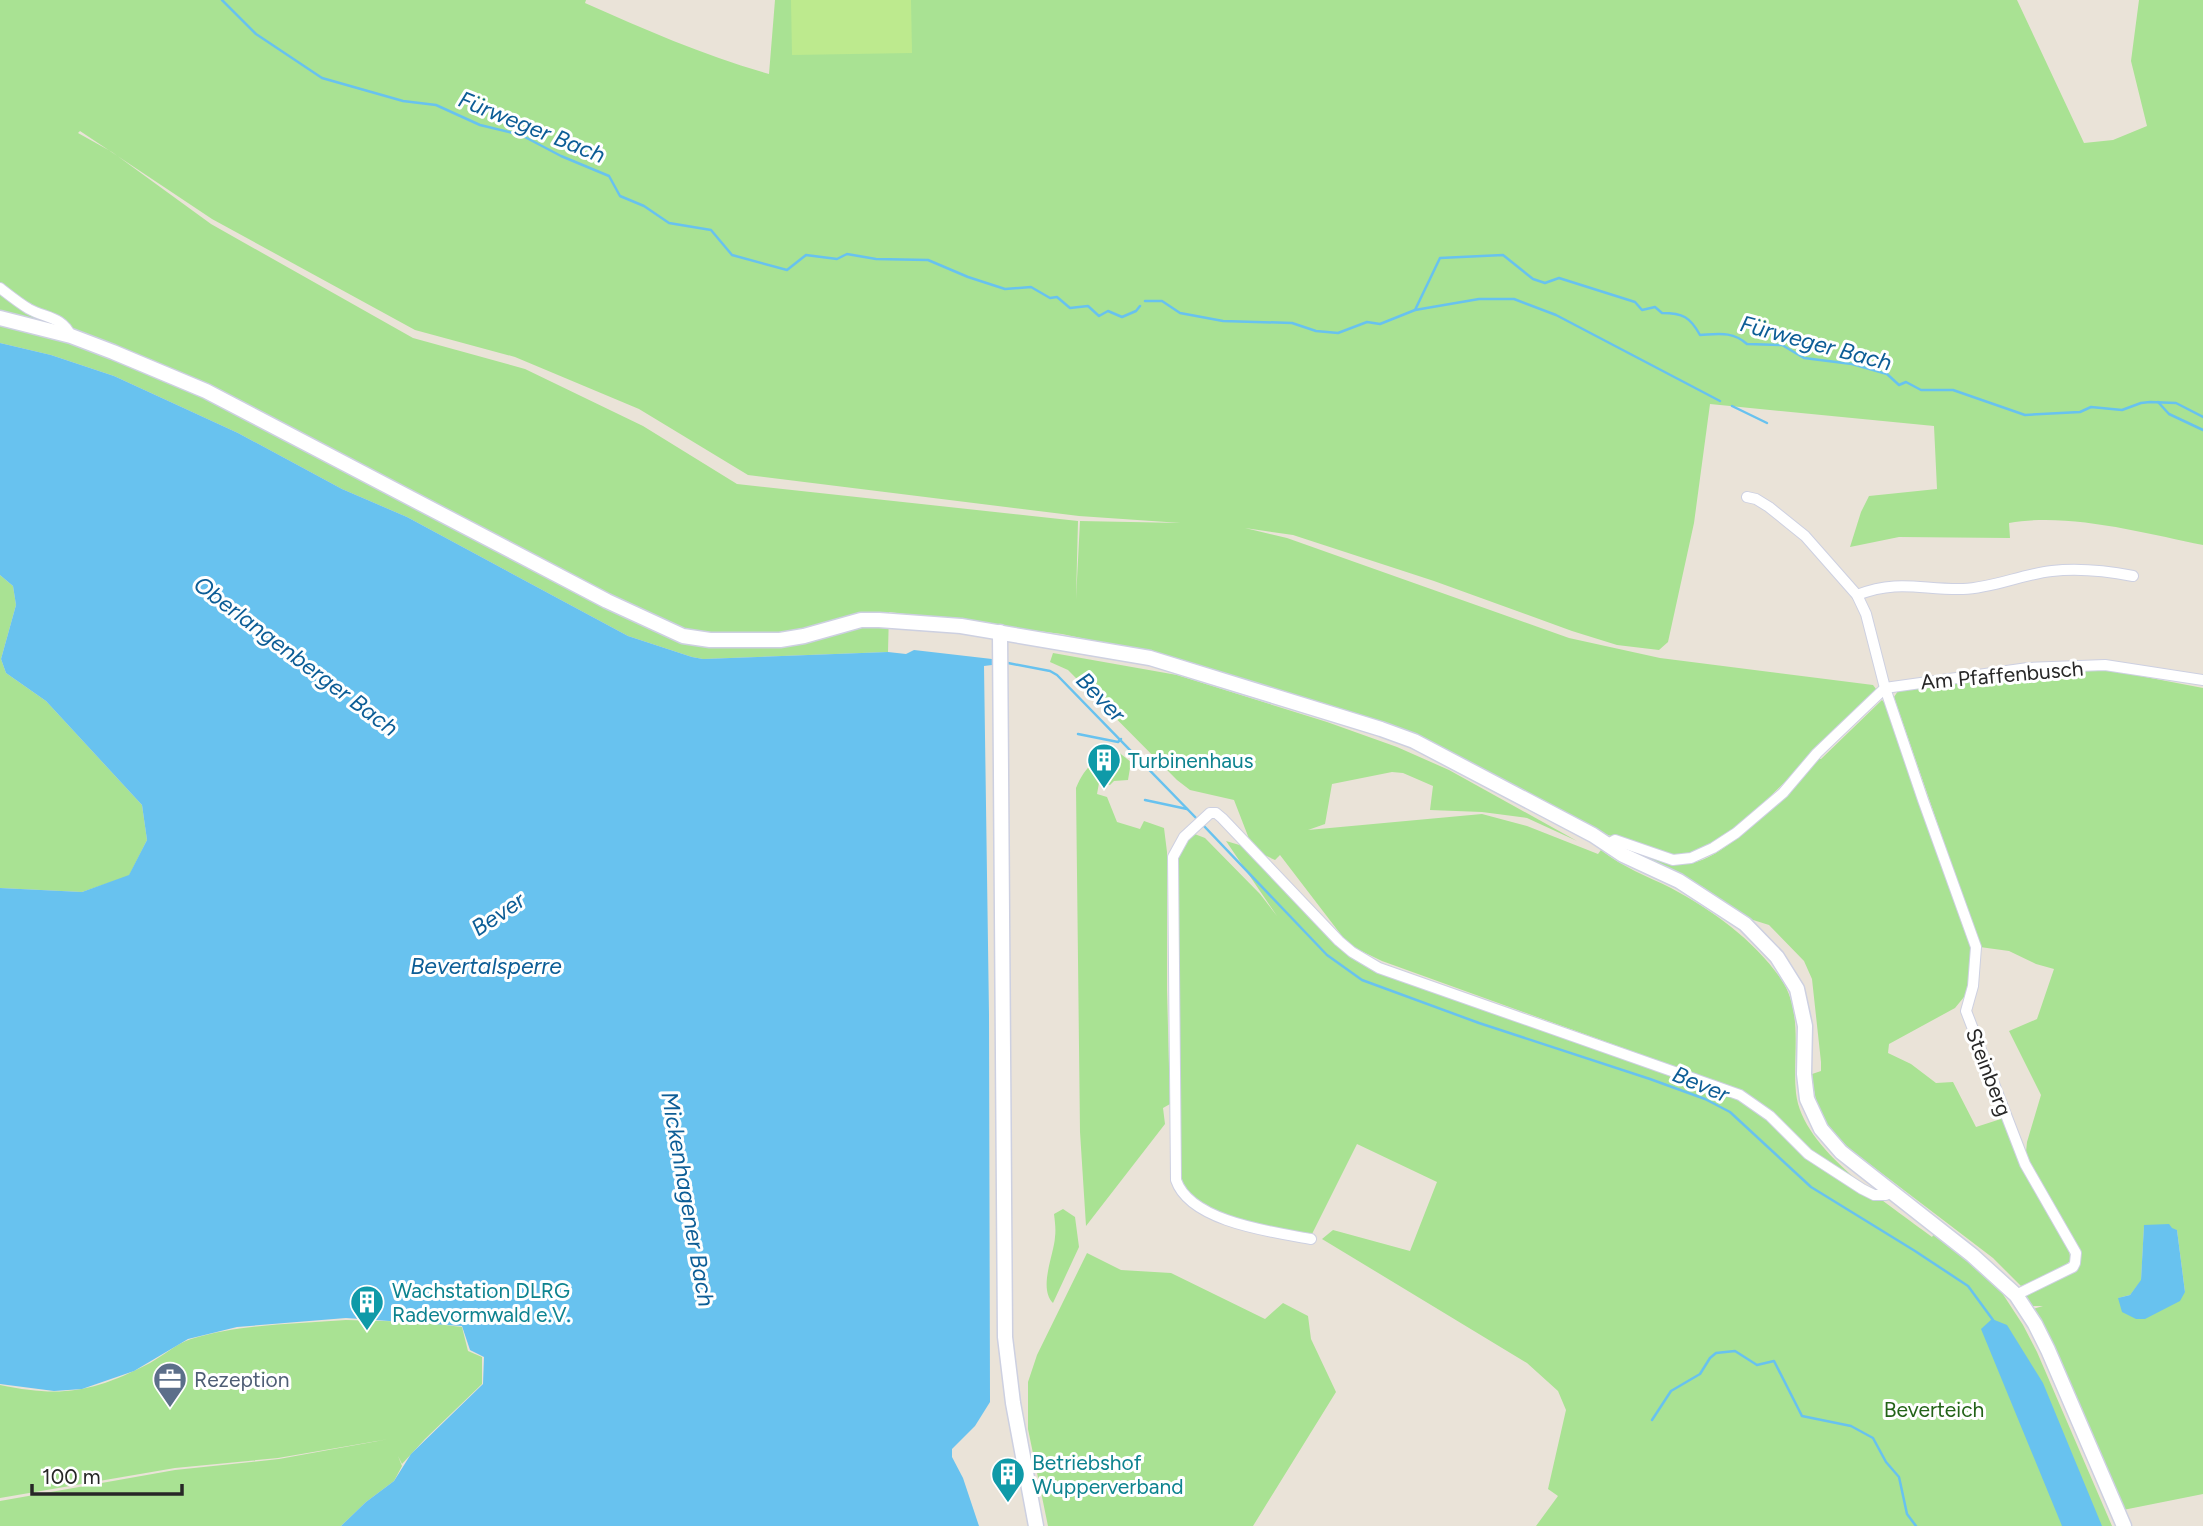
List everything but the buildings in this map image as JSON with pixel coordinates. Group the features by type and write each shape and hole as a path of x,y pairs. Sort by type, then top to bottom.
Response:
{"street":[{"path":"0,288 27,308 59,321 67,327 71,337"},
{"path":"0,317 71,337 206,391 607,601 683,636 710,640 780,639 804,636 861,620 878,620 1000,632 1150,658 1392,732 1608,844 1623,855 1679,881 1745,924 1777,957 1790,976 1801,1004 1806,1036 1805,1091 1812,1114 1821,1129 1841,1152 1986,1266 2016,1295 2048,1350 2124,1526"},
{"path":"1608,844 1615,840 1673,860 1691,858 1713,848 1736,833 1780,795 1817,753 1885,688 1866,614 1857,595 1805,536 1769,507 1747,497"},
{"path":"1857,595 1896,585 1962,589 1984,587 2052,571 2110,572 2133,576"},
{"path":"1000,632 1005,1337 1013,1403 1036,1526"},
{"name":"Am Pfaffenbusch","path":"1885,688 2028,668 2105,665 2203,680"},
{"name":"Steinberg","path":"1885,688 1976,947 1973,986 1966,1011 2025,1164 2076,1253 2076,1263 2073,1266 2016,1295"},
{"path":"1311,1239 1271,1232 1216,1216 1185,1195 1176,1180 1173,858 1179,843 1205,816 1212,813 1222,818 1339,941 1379,968 1740,1095 1770,1115 1808,1154 1850,1182 1874,1195 1886,1195 1891,1190"}],"green space":[{"path":"0,0 586,0 585,3 676,42 769,74 775,0 2017,0 2084,143 2113,140 2147,126 2131,61 2139,0 2203,0 2203,545 2106,525 2032,520 2009,523 2010,538 1899,537 1850,547 1869,496 1937,489 1934,426 1710,404 1694,523 1668,642 1659,650 1617,645 1293,535 1245,528 1287,538 1569,638 1660,658 1873,685 1876,689 1862,706 1735,831 1704,850 1687,855 1673,856 1605,834 1393,725 1166,656 1062,634 889,612 888,652 703,659 692,657 628,636 407,517 342,489 238,433 114,376 51,355 0,343","holes":["80,131 109,150 78,133","117,156 212,219 415,330 515,357 639,409 748,475 1079,516 1181,523 1080,521 1076,599 1078,521 737,484 643,426 525,369 413,338 211,224"]},
{"path":"791,0 911,0 912,53 792,55"},
{"path":"0,575 13,586 16,605 1,659 6,673 46,701 142,805 147,840 129,876 82,892 0,888"},
{"path":"1053,653 1177,675 1327,722 1397,747 1449,770 1577,841 1527,818 1482,812 1430,810 1433,786 1403,773 1392,772 1332,784 1325,824 1308,830 1482,814 1527,826 1598,854 1601,850 1626,866 1671,888 1731,927 1758,951 1788,992 1795,1020 1796,1093 1802,1114 1814,1135 1830,1155 1872,1192 1932,1237 1934,1234 1991,1276 2037,1352 2112,1526 1536,1526 1558,1496 1548,1489 1566,1410 1558,1391 1527,1363 1322,1239 1333,1230 1410,1251 1437,1182 1357,1144 1311,1236 1226,1216 1187,1194 1178,1174 1175,862 1181,844 1192,833 1205,838 1260,894 1277,916 1226,841 1253,849 1234,800 1190,790 1068,670 1050,662","holes":["1256,851 1275,860 1280,855 1342,936 1355,948 1382,961 1740,1092 1379,968 1339,941"]},
{"path":"2063,671 2114,671 2203,688 2203,1494 2123,1510 2054,1347 2033,1309 2043,1306 2033,1306 2025,1296 2075,1269 2080,1260 2076,1245 2068,1248 2071,1260 2061,1269 2021,1286 1993,1258 1850,1149 1827,1124 1818,1107 1812,1074 1821,1071 1821,1062 1812,979 1804,961 1769,925 1750,919 1703,887 1629,851 1630,849 1688,863 1703,860 1720,851 1757,821 1817,759 1821,759 1882,700 1887,706 1964,930 1971,931 1973,986 1955,1008 1889,1044 1888,1053 1911,1064 1936,1083 1953,1082 1976,1127 2007,1117 2025,1162 2027,1142 2041,1095 2009,1031 2037,1019 2054,969 2009,951 1980,947 1894,697 1898,691","holes":["2144,1226 2177,1230 2185,1292 2118,1298 2130,1295 2141,1281"]},
{"path":"1117,751 1131,762 1128,780 1114,781 1110,785 1099,783 1097,794 1107,797 1117,822 1140,829 1144,821 1164,828 1167,852 1170,1104 1163,1108 1165,1124 1086,1226 1080,1132 1076,788 1092,764"},
{"path":"1063,1209 1075,1217 1079,1247 1053,1303 1049,1297 1047,1280 1055,1237 1054,1214"},
{"path":"1087,1253 1121,1270 1171,1273 1265,1319 1283,1303 1308,1316 1311,1339 1336,1392 1253,1526 1048,1526 1028,1429 1028,1382 1037,1355"},
{"path":"346,1320 419,1322 462,1327 468,1351 482,1357 482,1384 402,1464 398,1456 402,1466 394,1481 366,1502 341,1526 0,1526 0,1501 175,1470 279,1459 389,1439 278,1458 175,1468 0,1498 0,1385 42,1391 77,1390 130,1373 186,1341 210,1334 268,1325"}],"water":[{"name":"Bevertalsperre","path":"0,343 51,355 114,376 238,433 342,489 407,517 628,636 692,657 703,659 888,652 906,654 914,650 992,659 992,665 984,666 989,1015 990,1402 975,1426 952,1449 952,1457 963,1478 979,1526 341,1526 366,1502 394,1481 411,1454 483,1384 484,1357 470,1350 462,1326 346,1318 237,1327 188,1339 134,1371 82,1389 54,1391 0,1384 0,888 82,892 129,875 147,840 142,805 46,701 6,673 1,659 16,605 13,586 0,575"},
{"path":"2169,1224 2177,1230 2185,1292 2180,1301 2145,1319 2136,1319 2122,1312 2118,1298 2130,1295 2141,1280 2144,1225"},
{"name":"Beverteich","path":"1992,1319 2007,1325 2043,1383 2102,1526 2062,1526 1981,1329"}],"waterway":[{"name":"Fürweger Bach","path":"222,0 256,34 322,78 403,101 436,105 480,125 521,135 561,156 609,176 620,196 644,206 669,223 711,230 732,255 787,270 806,255 837,259 847,254 876,259 928,260 1005,289 1031,287 1050,298 1057,297 1070,308 1088,306 1099,316 1108,311 1122,317 1136,311 1140,306"},
{"name":"Fürweger Bach","path":"1145,301 1162,301 1180,313 1223,321 1292,323 1316,331 1338,333 1367,322 1380,324 1415,310 1440,258 1503,255 1533,279 1545,283 1559,278 1635,302 1642,310 1655,307 1662,313 1681,315 1693,324 1700,335 1725,334 1747,344 1782,345 1804,358 1852,364 1887,374 1899,385 1906,382 1921,390 1953,390 2025,415 2080,412 2091,407 2122,410 2150,402 2176,403 2203,417"},
{"path":"1415,310 1479,299 1514,299 1556,315 1720,401"},
{"path":"2158,402 2169,414 2203,430"},
{"path":"1732,406 1767,423"},
{"name":"Bever","path":"1008,663 1050,671 1057,675 1198,820"},
{"path":"1078,734 1118,742 1121,739"},
{"name":"Bever","path":"1145,800 1187,809"},
{"name":"Bever","path":"1203,825 1327,955 1362,980 1479,1023 1650,1079 1705,1099 1730,1112 1811,1187 1968,1286 1993,1320"},
{"path":"1652,1420 1671,1391 1700,1374 1716,1353 1735,1351 1757,1365 1774,1361 1802,1416 1851,1426 1873,1438 1886,1462 1899,1477 1907,1514 1916,1526"}],"place":[{"name":"Turbinenhaus","path":"1104,790"},
{"name":"Wachstation DLRG Radevormwald e.V.","path":"367,1332"},
{"name":"Rezeption","path":"170,1409"},
{"name":"Betriebshof Wupperverband","path":"1008,1504"}],"water label":[{"name":"Oberlangenberger Bach","path":"296,656"},
{"name":"Mickenhagener Bach","path":"688,1199"}]}
